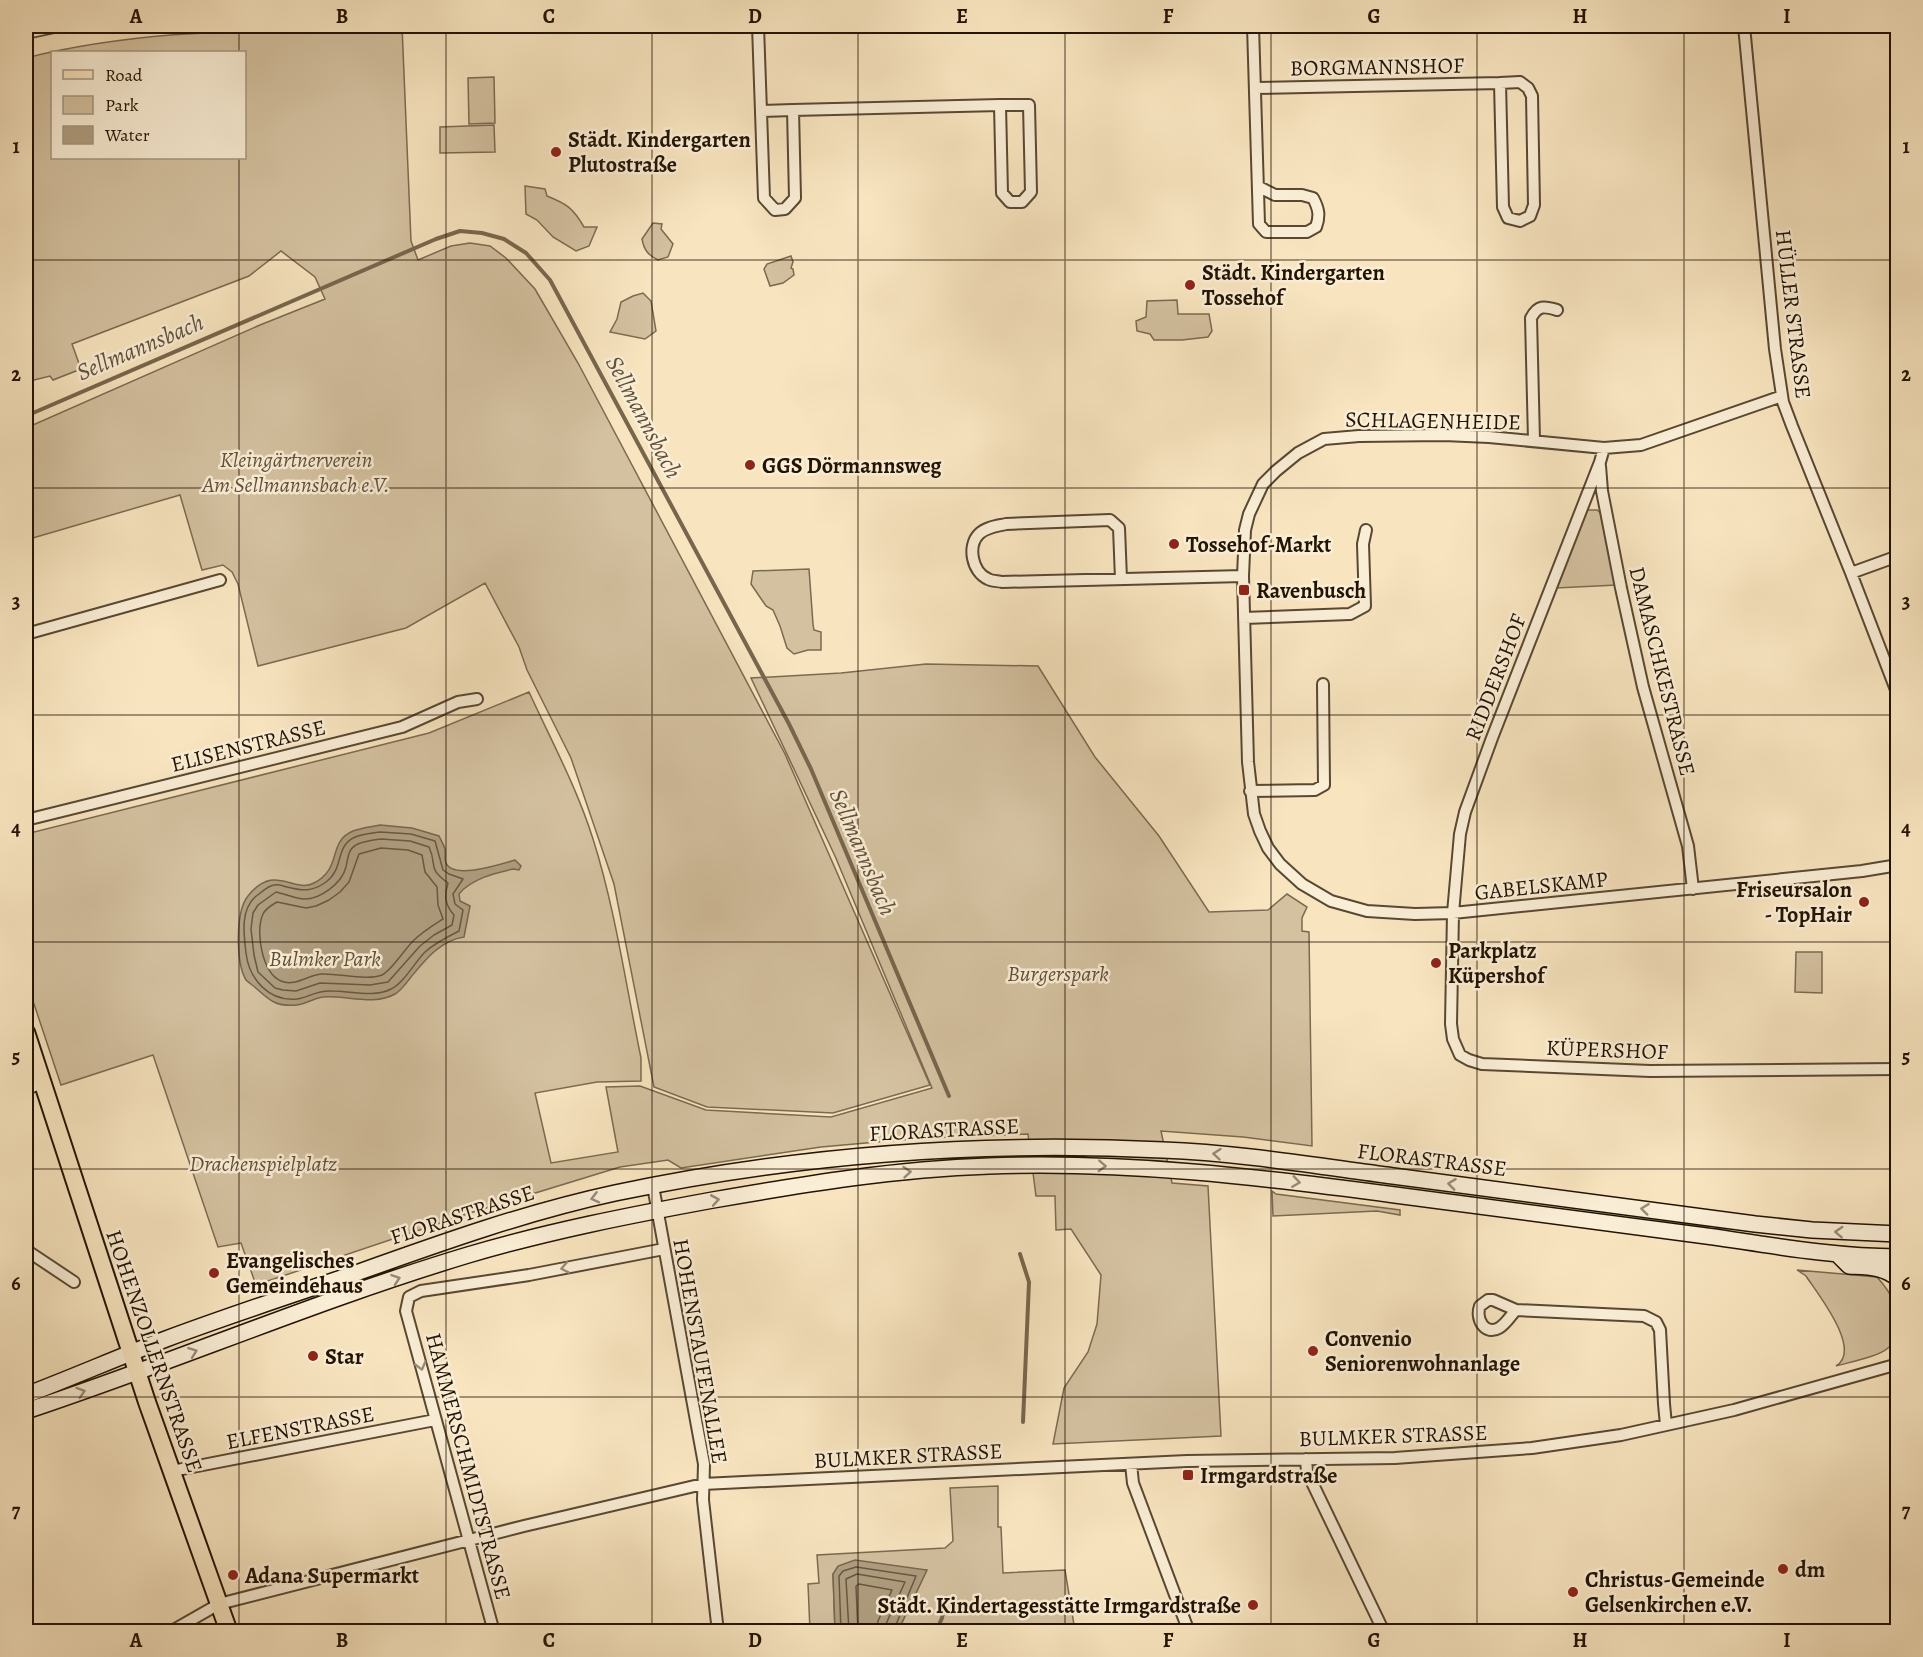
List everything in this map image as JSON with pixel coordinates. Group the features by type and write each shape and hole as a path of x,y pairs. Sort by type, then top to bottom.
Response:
{"main road":[{"name":"HOHENZOLLERNSTRASSE","path":"26,1032 138,1372 229,1632"},
{"name":"FLORASTRASSE","path":"26,1395 132,1352 294,1293 540,1212 653,1186 795,1163 894,1152 1040,1147 1157,1149 1257,1158 1767,1225 1812,1230 1898,1234"},
{"name":"FLORASTRASSE","path":"26,1411 398,1278 528,1238 657,1210 856,1177 990,1166 1166,1169 1266,1178 1837,1254 1898,1257"},
{"path":"1837,1254 1849,1266 1871,1267 1890,1272 1898,1279"}],"street":[{"path":"26,33 59,26"},
{"path":"758,26 764,198 775,210 785,209 795,198 793,110"},
{"path":"1253,26 1260,224 1266,232 1307,232 1316,227 1318,208 1313,198 1302,195 1275,195 1259,187"},
{"name":"HÜLLER STRASSE","path":"1744,26 1775,349 1782,396 1898,695"},
{"name":"BORGMANNSHOF","path":"1256,88 1520,81 1532,96 1534,205 1530,216 1520,221 1508,218 1503,207 1500,83"},
{"path":"762,111 1000,105 1029,105 1031,192 1022,202 1010,202 1002,193 1000,105"},
{"name":"SCHLAGENHEIDE","path":"1534,441 1531,318 1536,309 1544,306 1557,310"},
{"name":"SCHLAGENHEIDE","path":"1243,576 1245,530 1249,514 1263,484 1298,453 1324,439 1359,435 1444,435 1604,448 1641,446 1782,396"},
{"path":"1600,462 1604,448"},
{"name":"DAMASCHKESTRASSE","path":"1600,462 1602,491 1621,588 1643,687 1688,846 1693,889"},
{"name":"RIDDERSHOF","path":"1452,913 1457,854 1466,813 1492,738 1600,462"},
{"path":"1121,579 1119,528 1110,520 998,525 979,534 972,547 973,560 978,572 987,579 1002,582 1243,576"},
{"path":"1244,618 1350,614 1365,606 1363,544 1366,530"},
{"path":"1851,573 1898,556"},
{"name":"GABELSKAMP","path":"1243,576 1250,791 1254,814 1268,848 1287,871 1315,893 1331,901 1367,911 1415,914 1452,913 1862,872 1898,865"},
{"path":"26,634 220,580"},
{"path":"1250,791 1316,790 1324,784 1323,684"},
{"name":"ELISENSTRASSE","path":"26,820 402,727 458,702 477,699"},
{"name":"KÜPERSHOF","path":"1452,913 1452,1039 1460,1054 1469,1060 1482,1064 1650,1071 1898,1069"},
{"path":"26,1089 43,1083"},
{"name":"HOHENSTAUFENALLEE","path":"653,1186 704,1464 703,1500 718,1632"},
{"name":"HAMMERSCHMIDTSTRASSE","path":"494,1632 406,1311 409,1297 421,1291 528,1275 664,1249"},
{"path":"26,1250 75,1282"},
{"path":"1516,1310 1644,1316 1656,1322 1660,1330 1666,1425"},
{"name":"BULMKER STRASSE","path":"170,1632 219,1604 468,1540 703,1484 1131,1464 1395,1458 1492,1452 1578,1442 1666,1425 1762,1403 1898,1364"},
{"name":"ELFENSTRASSE","path":"172,1471 435,1420"},
{"path":"1306,1459 1306,1472 1384,1632"},
{"path":"1131,1464 1132,1483 1189,1632"}],"green space":[{"name":"Kleingärtnerverein Am Sellmannsbach e.V.","path":"402,26 411,241 418,260 451,246 470,243 490,246 506,258 535,289 578,363 785,754 930,1085 833,1113 707,1107 654,1087 614,884 571,758 527,670 519,647 485,583 406,628 258,666 238,584 232,572 223,565 202,570 180,495 26,540 26,428 260,325 325,299 315,277 281,251 249,276 72,344 81,369 53,380 50,376 26,382 26,58 51,52 51,159 246,159 246,51 58,51 165,36 260,30"},
{"path":"494,77 495,123 469,124 468,78"},
{"path":"494,125 495,152 440,153 440,127"},
{"path":"525,186 545,189 547,196 565,204 573,211 584,227 597,227 589,246 576,251 553,237 537,220 526,214"},
{"path":"653,223 662,224 661,229 673,244 668,257 658,260 647,252 642,239"},
{"path":"791,256 793,262 791,268 794,275 783,283 770,286 764,269 767,264"},
{"path":"643,293 651,301 656,331 645,339 610,332 617,319 621,302"},
{"path":"1177,300 1178,314 1209,314 1212,331 1208,337 1154,340 1150,334 1137,331 1136,321 1146,317 1147,301"},
{"path":"1597,510 1602,514 1617,585 1556,588 1585,511"},
{"path":"809,569 813,624 814,630 821,632 821,650 808,650 794,654 787,648 773,610 766,606 751,584 753,571"},
{"path":"926,664 1038,666 1095,757 1159,836 1209,912 1268,910 1287,894 1307,907 1302,918 1302,931 1309,932 1312,1146 1243,1137 1161,1131 1172,1183 1208,1186 1221,1436 1053,1444 1064,1388 1088,1352 1097,1324 1101,1275 1071,1229 1056,1230 1055,1196 1036,1196 1028,1134 922,1138 821,1147 681,1168 668,1160 620,1167 470,1213 256,1285 241,1243 218,1247 153,1055 61,1085 26,980 26,834 429,733 529,692 572,783 587,820 601,865 641,1058 641,1081 597,1082 535,1093 551,1163 618,1152 606,1087 640,1086 706,1110 831,1117 932,1088 835,856 751,678 841,673"},
{"path":"1796,952 1822,952 1822,993 1795,992"},
{"path":"1272,1191 1276,1194 1400,1210 1400,1215 1377,1211 1273,1216"},
{"path":"1797,1270 1877,1277 1887,1289 1894,1305 1895,1336 1891,1346 1871,1357 1836,1366 1843,1358 1844,1348 1841,1335 1819,1295 1806,1276"},
{"path":"998,1486 998,1527 1001,1527 1003,1573 1065,1570 1075,1631 898,1631 926,1570 833,1574 835,1631 810,1631 808,1584 819,1583 817,1555 945,1548 953,1541 950,1488"}],"water":[{"path":"380,825 412,828 439,836 445,849 446,863 450,868 467,871 515,860 521,866 519,870 513,869 484,877 470,884 459,894 460,901 470,906 464,937 441,946 395,994 369,1000 323,997 290,1005 270,1000 246,980 240,962 239,925 248,896 267,881 283,881 299,885 314,883 329,870 337,848 345,836 356,830"},
{"path":"855,1560 927,1570 898,1631 835,1631 833,1574 838,1566"}],"waterway":[{"name":"Sellmannsbach","path":"26,416 436,239 460,231 482,233 504,239 526,253 550,280 789,724 811,769 949,1096"},
{"name":"Sellmannsbach","path":"1020,1254 1029,1282 1023,1422"},
{"name":"Sellmannsbach","path":"936,1632 942,1618 946,1597"}],"place":[{"name":"Städt. Kindergarten Plutostraße","path":"556,152"},
{"name":"Städt. Kindergarten Tossehof","path":"1190,285"},
{"name":"GGS Dörmannsweg","path":"750,465"},
{"name":"Tossehof-Markt","path":"1174,544"},
{"name":"Ravenbusch","path":"1244,590"},
{"name":"Friseursalon - TopHair","path":"1864,902"},
{"name":"Parkplatz Küpershof","path":"1436,963"},
{"name":"Evangelisches Gemeindehaus","path":"214,1273"},
{"name":"Convenio Seniorenwohnanlage","path":"1313,1351"},
{"name":"Star","path":"313,1356"},
{"name":"Irmgardstraße","path":"1188,1475"},
{"name":"dm","path":"1783,1569"},
{"name":"Adana Supermarkt","path":"233,1575"},
{"name":"Christus-Gemeinde Gelsenkirchen e.V.","path":"1573,1592"},
{"name":"Städt. Kindertagesstätte Irmgardstraße","path":"1253,1605"}],"park label":[{"name":"Bulmker Park","path":"325,958"},
{"name":"Burgerspark","path":"1058,973"},
{"name":"Drachenspielplatz","path":"263,1163"}]}
